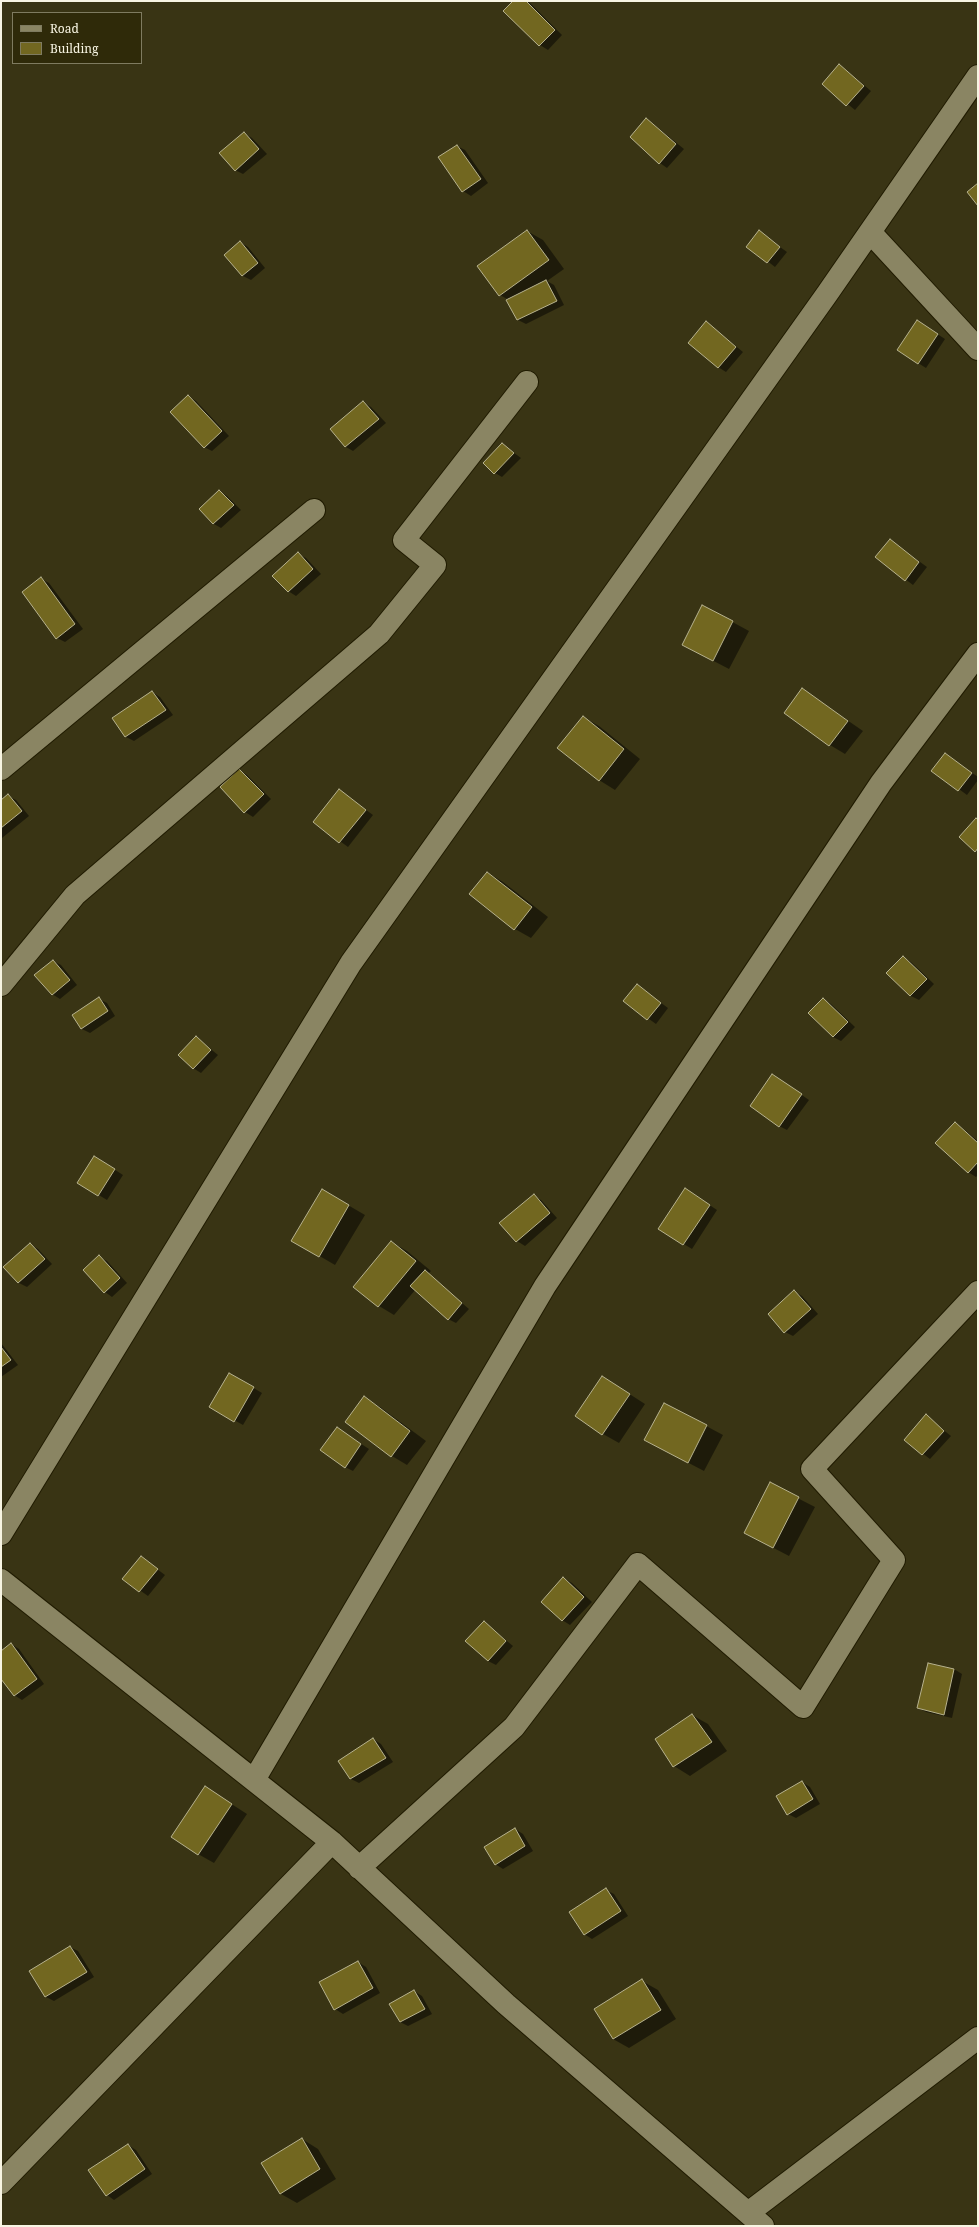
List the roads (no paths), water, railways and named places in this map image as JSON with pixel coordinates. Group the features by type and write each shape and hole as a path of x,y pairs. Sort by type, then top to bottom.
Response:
{"street":[{"path":"1,1534 351,964 870,232 978,76"},
{"path":"870,232 978,349"},
{"path":"1,985 75,895 379,634 435,566 404,540 527,382"},
{"path":"1,769 314,510"},
{"path":"254,1780 545,1286 881,783 978,654"},
{"path":"359,1868 514,1727 638,1564 803,1707 894,1560 812,1469 978,1292"},
{"path":"1,1580 332,1842 506,2004 755,2220 978,2038"},
{"path":"1,2183 332,1842"}]}
